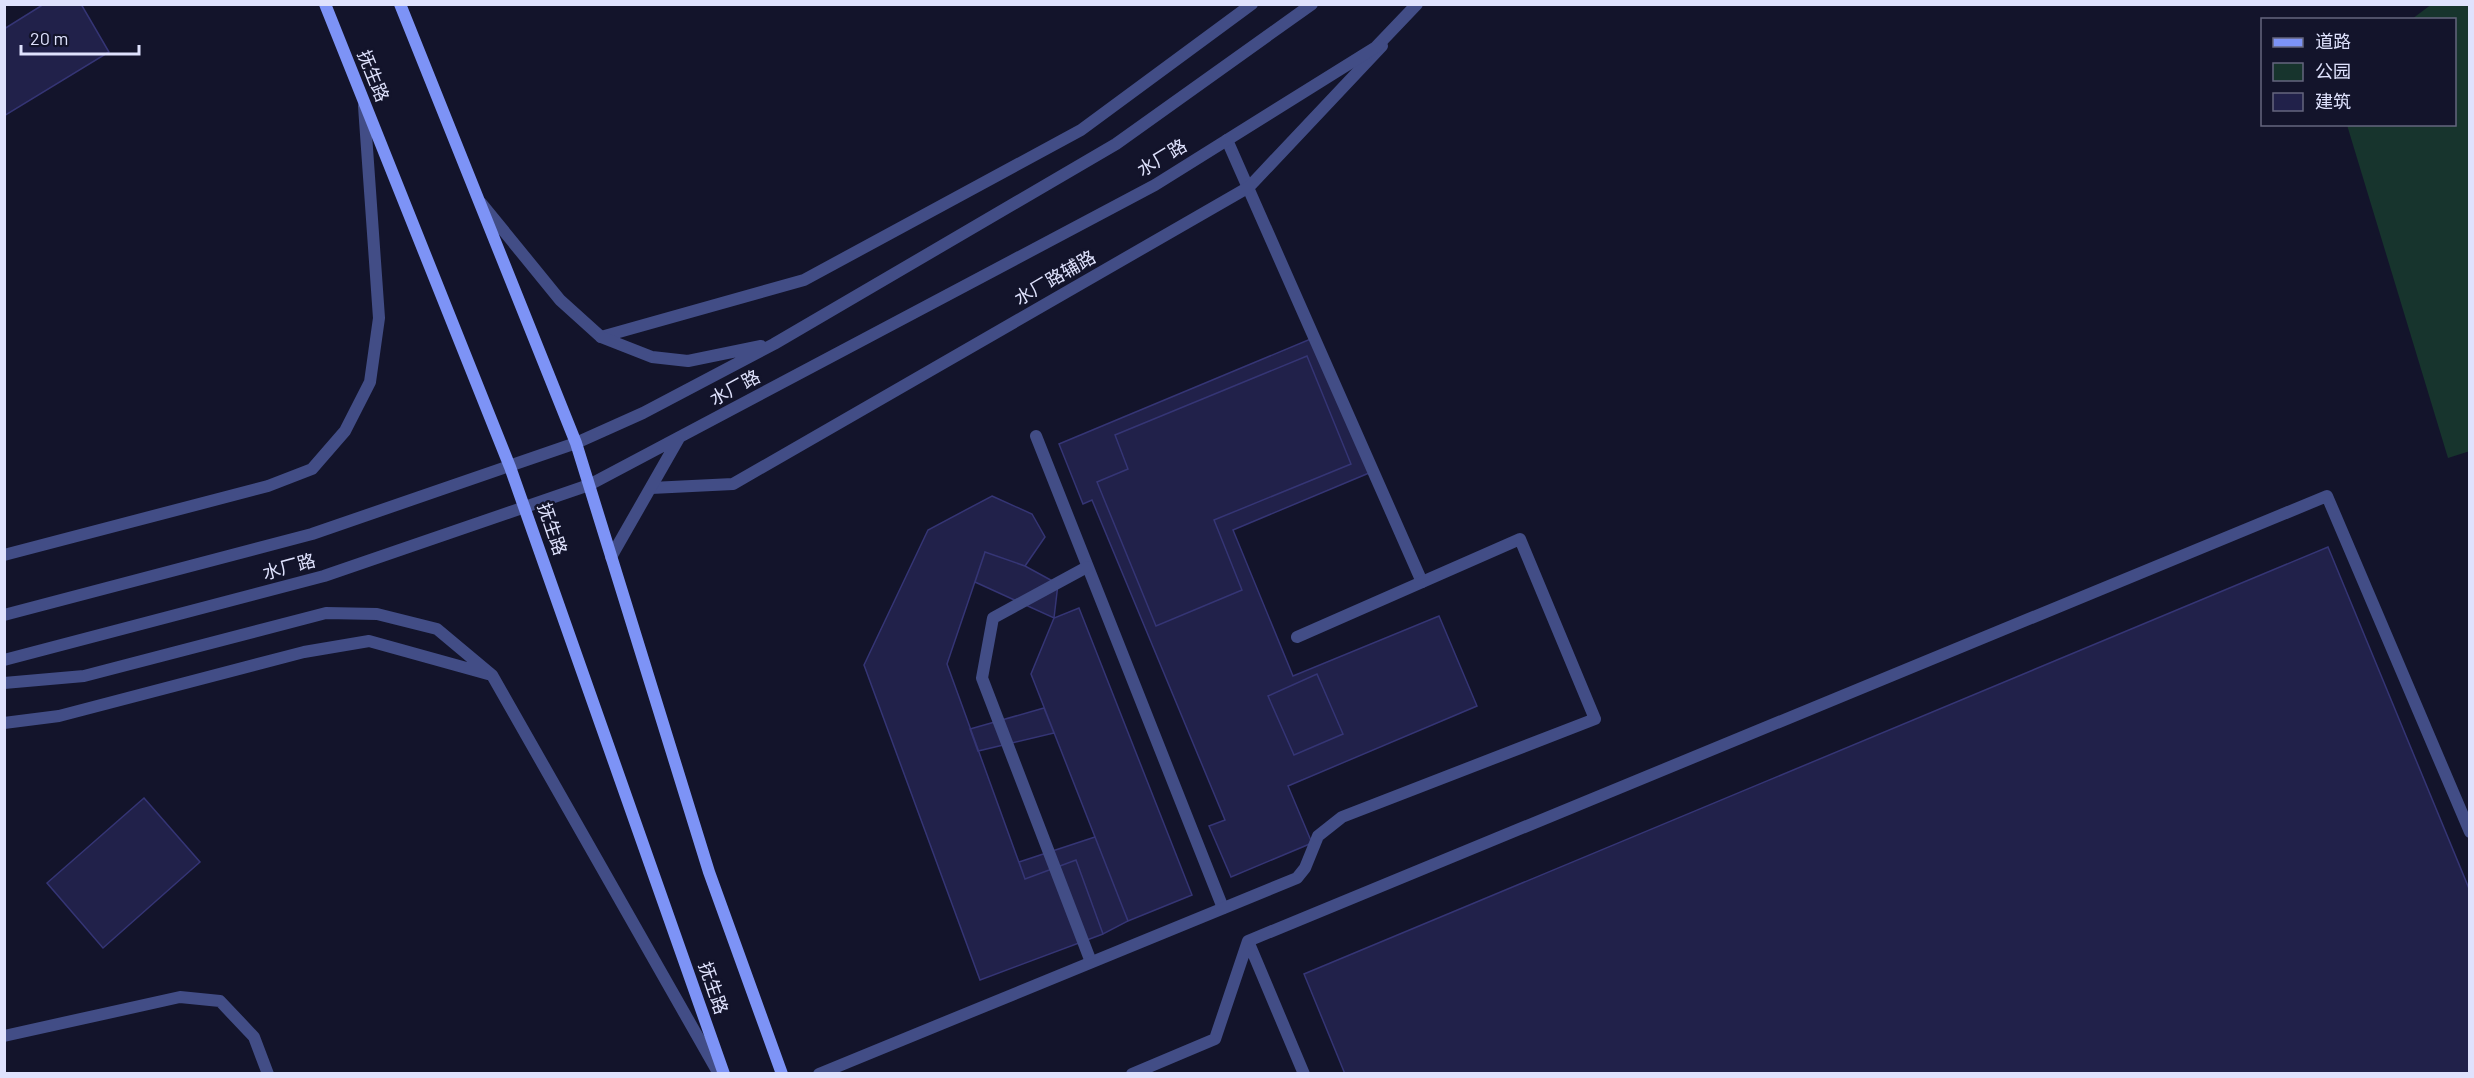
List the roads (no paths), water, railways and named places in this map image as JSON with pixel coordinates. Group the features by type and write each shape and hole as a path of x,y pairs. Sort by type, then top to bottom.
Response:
{"main road":[{"name":"抚生路","path":"325,4 526,509 724,1074"},
{"name":"抚生路","path":"400,4 576,443 709,872 782,1074"}],"street":[{"path":"601,337 804,280 1081,130 1252,4"},
{"name":"水厂路","path":"4,615 312,534 576,443 643,413 774,344 1116,144 1311,4"},
{"name":"水厂路","path":"4,660 324,576 526,509 589,485 1155,185 1376,47 1417,4"},
{"name":"水厂路辅路","path":"651,488 733,484 1248,187 1422,4"},
{"path":"4,555 268,486 312,469 345,430 370,382 380,318 364,102"},
{"path":"1227,140 1422,582"},
{"path":"478,199 560,300 601,337 652,357 688,361 774,344"},
{"path":"1036,436 1222,908"},
{"path":"611,556 680,437"},
{"path":"1132,1074 1215,1039 1248,941 2327,496 2469,832"},
{"path":"819,1074 1296,878 1305,868 1318,836 1342,817 1595,719 1520,539 1297,637"},
{"path":"1087,567 993,618 982,678 1091,962"},
{"path":"4,683 84,676 326,613 377,614 437,629 492,675 719,1074"},
{"path":"4,723 59,716 304,652 369,640 492,675"},
{"path":"1248,941 1304,1074"},
{"path":"4,1036 180,997 220,1001 254,1037 268,1074"}]}
